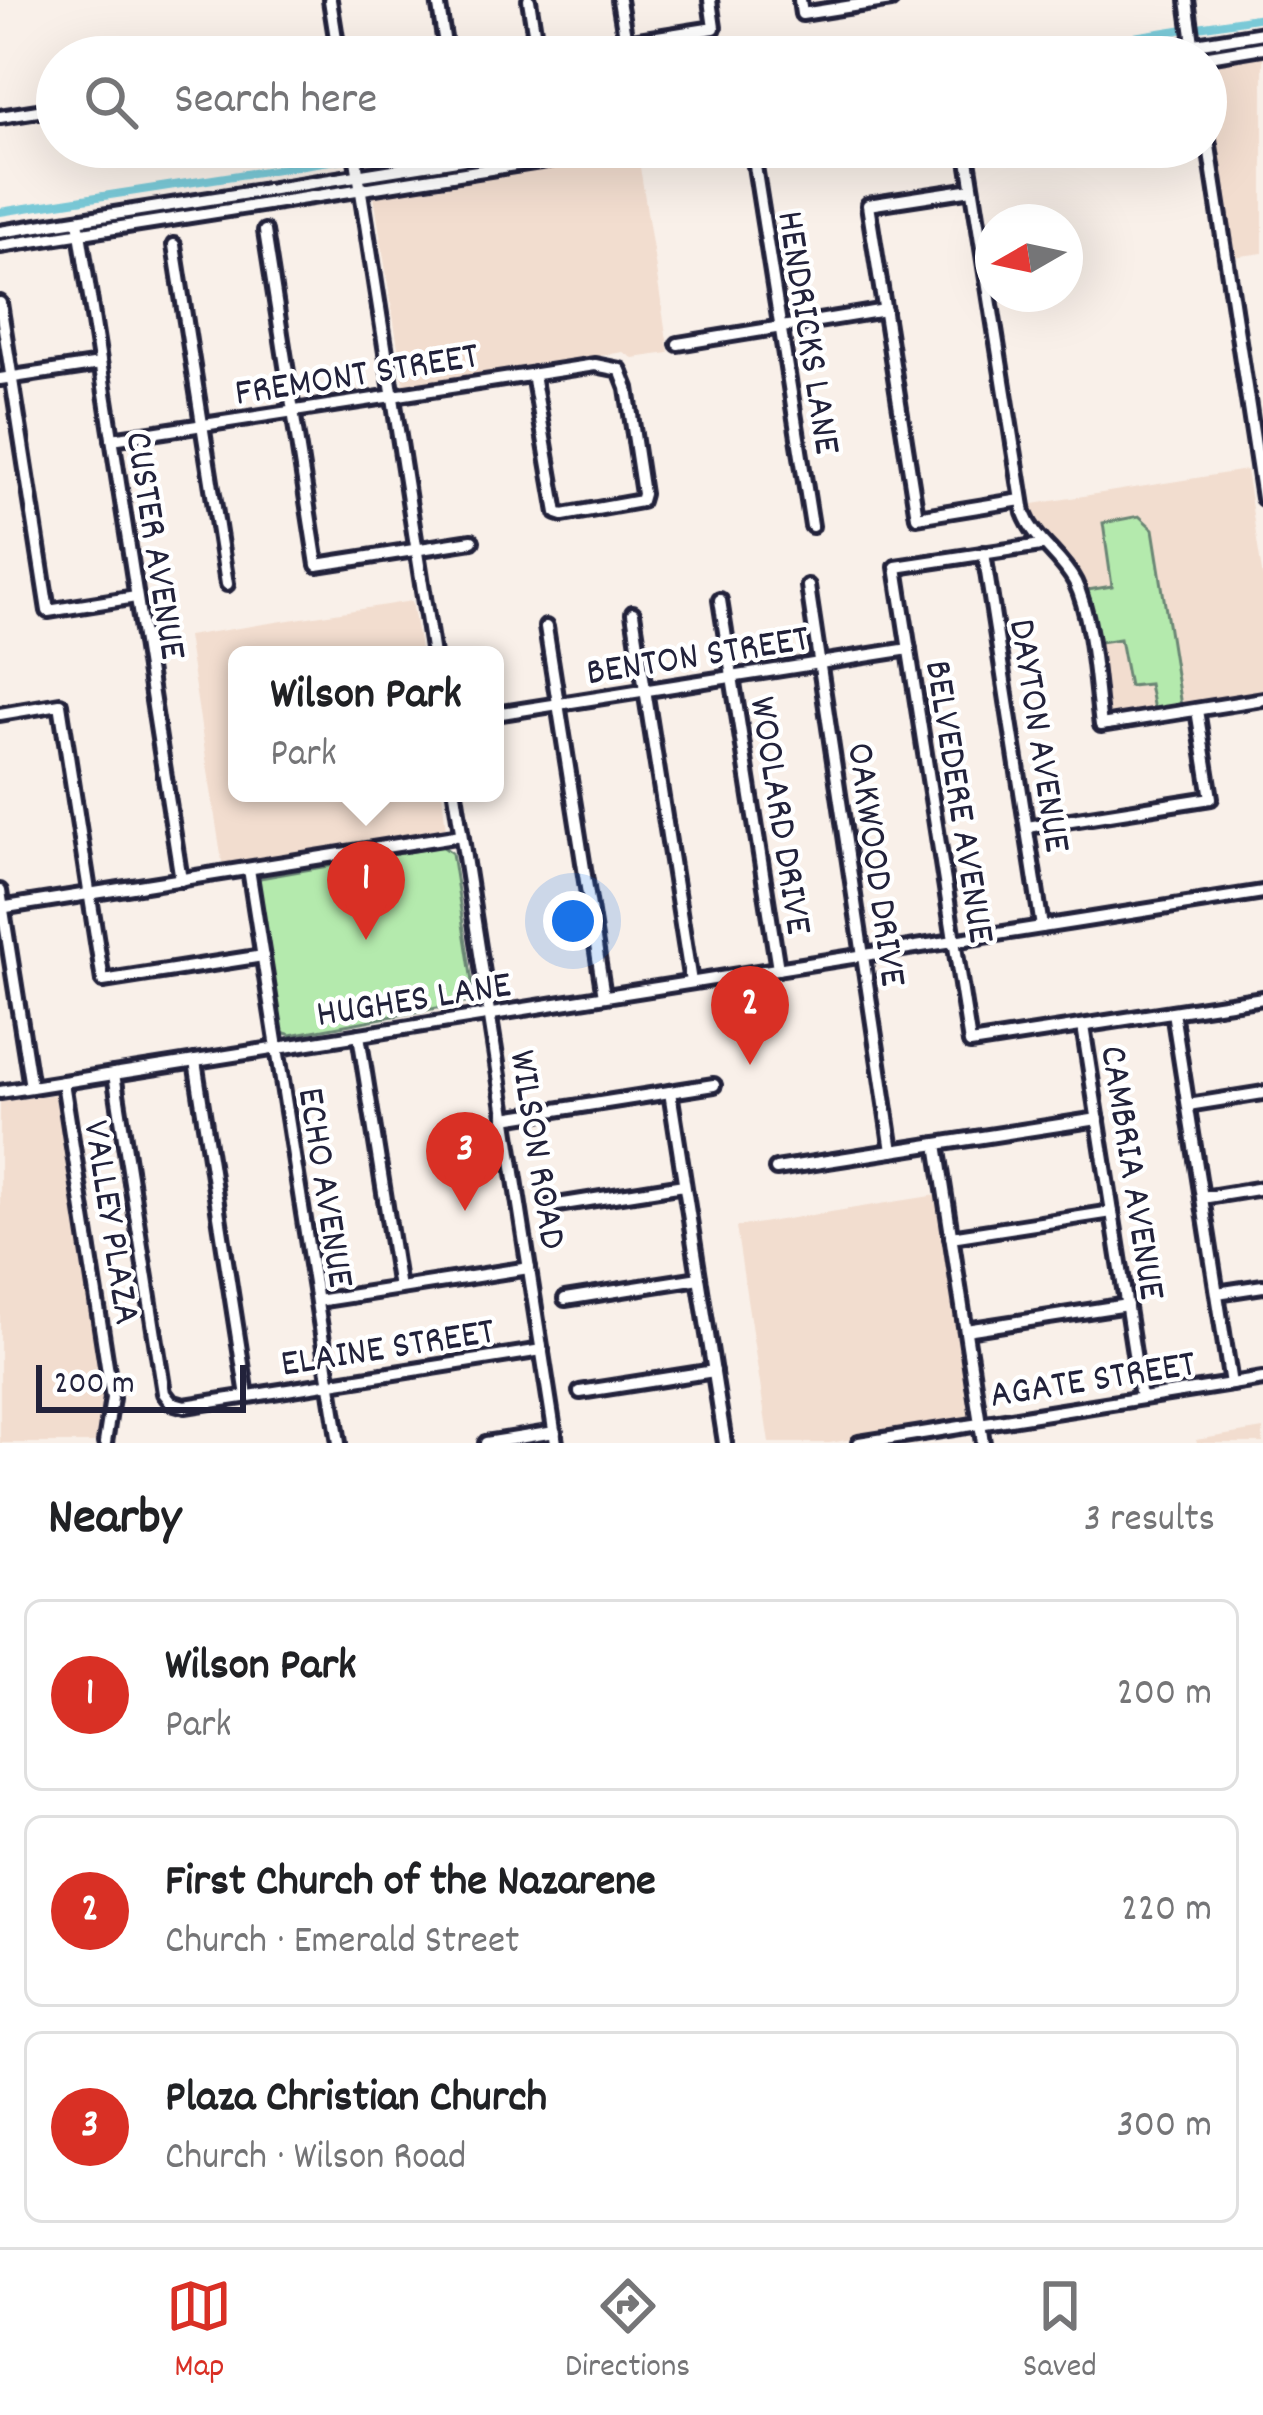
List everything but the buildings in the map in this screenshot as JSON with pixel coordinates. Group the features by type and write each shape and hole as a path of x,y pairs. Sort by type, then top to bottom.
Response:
{"street":[{"path":"330,0 336,36"},
{"path":"438,0 444,36"},
{"path":"529,0 533,36"},
{"path":"619,0 625,36"},
{"path":"664,36 714,28 710,0"},
{"path":"800,0 802,14 891,0"},
{"path":"1187,0 1194,36"},
{"path":"1227,41 1263,33"},
{"path":"1227,48 1263,47"},
{"path":"0,117 36,111"},
{"path":"357,168 433,646"},
{"path":"0,246 79,226 408,168"},
{"path":"0,232 360,190 498,168"},
{"name":"HENDRICKS LANE","path":"755,168 812,526"},
{"path":"970,168 1021,500 1028,524 1068,572 1079,594 1101,725 1263,700"},
{"path":"1212,168 1263,498"},
{"path":"973,189 868,205 917,518 1021,500"},
{"name":"CUSTER AVENUE","path":"79,226 181,880"},
{"path":"265,231 317,565 472,541"},
{"path":"174,245 227,584"},
{"path":"0,303 6,378 48,610 136,597"},
{"path":"677,344 885,310"},
{"path":"6,378 100,364"},
{"name":"FREMONT STREET","path":"112,439 533,374 609,365 625,377 643,498 563,515 554,506 533,374"},
{"path":"984,554 1041,544"},
{"name":"BELVEDERE AVENUE","path":"984,554 896,567 970,1043 1083,1026"},
{"name":"DAYTON AVENUE","path":"984,554 1042,927"},
{"name":"OAKWOOD DRIVE","path":"808,586 892,1151"},
{"name":"WOOLARD DRIVE","path":"720,600 778,969"},
{"path":"633,613 691,982"},
{"path":"546,627 604,996"},
{"name":"BENTON STREET","path":"504,713 908,650"},
{"path":"0,714 60,704 103,981 262,956"},
{"path":"1027,827 1211,798 1197,710"},
{"name":"WILSON ROAD","path":"456,802 556,1438"},
{"path":"1,908 461,835"},
{"name":"ECHO AVENUE","path":"249,869 339,1443"},
{"path":"0,891 31,1087"},
{"name":"HUGHES LANE","path":"0,1092 1263,892"},
{"path":"1083,1026 1263,998"},
{"path":"1173,1012 1231,1384"},
{"name":"CAMBRIA AVENUE","path":"1083,1026 1141,1398"},
{"path":"359,1035 399,1288"},
{"path":"195,1061 248,1396"},
{"name":"ELAINE STREET","path":"114,1074 164,1393 171,1402 182,1406 542,1350"},
{"name":"VALLEY PLAZA","path":"63,1082 112,1398 105,1443"},
{"path":"506,1118 714,1085"},
{"path":"670,1092 725,1443"},
{"path":"1188,1105 1263,1093"},
{"path":"776,1169 1098,1119"},
{"path":"937,1144 983,1443"},
{"path":"551,1206 684,1185"},
{"path":"1202,1198 1263,1188"},
{"path":"951,1237 1112,1212"},
{"path":"317,1301 529,1268"},
{"path":"565,1299 699,1278"},
{"path":"1217,1293 1263,1286"},
{"path":"966,1330 1127,1305"},
{"path":"580,1392 713,1371"},
{"name":"AGATE STREET","path":"859,1443 1263,1379"},
{"path":"486,1443 556,1438"}],"shaded area":[{"path":"1263,54 1263,253 1233,257 1222,168 1227,168 1227,60"},
{"path":"550,168 640,168 669,353 633,358 623,352 410,388 404,385 374,196"},
{"path":"1246,470 1263,579 1263,695 1108,717 1084,591 1074,572 1043,539 1027,505"},
{"path":"412,601 420,646 228,646 228,802 443,802 446,830 223,868 187,636"},
{"path":"63,1093 112,1443 0,1443 0,1102"},
{"path":"937,1195 970,1419 829,1443 769,1443 736,1227"},
{"path":"1263,1429 1263,1443 1196,1440"}],"green space":[{"path":"1139,516 1153,529 1181,706 1154,710 1149,684 1129,686 1120,639 1099,642 1088,590 1112,586 1103,523"},
{"path":"442,846 452,853 475,1001 291,1035 282,1032 257,883 260,878"}],"waterway":[{"path":"1140,36 1263,17"},
{"path":"0,212 284,168"}],"place":[{"name":"Wilson Park","path":"366,940"},
{"name":"First Church of the Nazarene","path":"750,1065"},
{"name":"Plaza Christian Church","path":"465,1211"}]}
